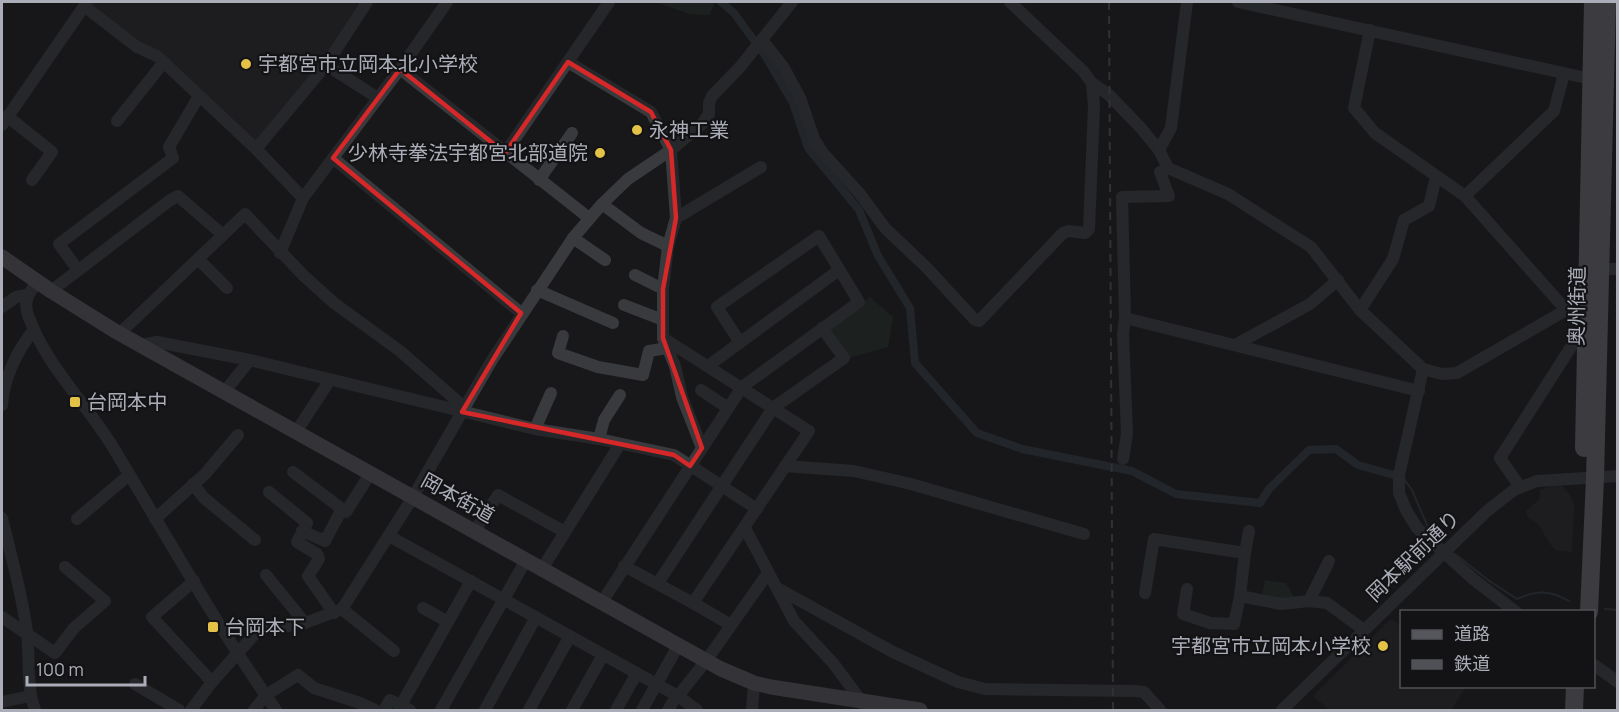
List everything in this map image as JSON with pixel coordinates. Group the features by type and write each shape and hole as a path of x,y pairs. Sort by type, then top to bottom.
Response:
{"highway":[{"name":"奥州街道","path":"1577,610 1609,269 1604,79 1593,2"},
{"name":"奥州街道","path":"1589,610 1585,316 1604,79 1607,2"},
{"path":"1574,711 1575,688"},
{"path":"1586,688 1586,711"}],"main road":[{"name":"岡本街道","path":"2,257 37,282 120,333 706,661 754,683 861,708 920,711"}],"street":[{"path":"256,149 326,65 367,2"},
{"path":"280,253 303,198 447,2"},
{"path":"505,153 609,2"},
{"path":"196,708 212,682 261,627 282,627 305,623 338,611 389,536 522,313 573,238 602,204 628,179 671,150 702,124 709,114 709,103 712,96 759,44 792,2"},
{"path":"1010,2 1124,110 1159,150 1168,168 1228,194 1311,247 1360,310 1423,369 1442,374 1457,373 1566,310"},
{"path":"1159,150 1171,128 1187,2"},
{"path":"1238,2 1564,74 1604,79"},
{"path":"32,180 52,152 4,121 86,4 136,47 157,56 164,62 256,149 303,198"},
{"path":"1370,30 1354,108 1375,133 1465,196 1566,310 1585,316 1500,458 1520,488"},
{"path":"759,44 784,68 800,98 814,139 822,152 860,194 885,228 927,268 975,320 979,321 1064,233 1069,231 1085,233 1089,229 1094,106 1092,82"},
{"path":"117,121 164,62"},
{"path":"568,62 651,112 671,150 676,218 668,246 663,289 665,343 675,366 682,397 702,448"},
{"path":"326,65 378,98"},
{"path":"400,69 589,218"},
{"path":"1465,196 1554,111 1564,74"},
{"path":"78,270 58,244 173,158 169,147 199,96"},
{"path":"539,180 572,133"},
{"path":"333,158 522,313"},
{"path":"676,218 761,166"},
{"path":"1123,459 1127,434 1123,334 1125,318 1122,197 1169,196 1160,172 1168,168"},
{"path":"1360,310 1393,259 1404,220 1429,206 1436,177"},
{"path":"51,291 178,196 223,235"},
{"path":"602,204 640,233 668,246"},
{"path":"120,333 245,214 280,253 334,303 400,351 463,410"},
{"path":"602,602 742,387 859,302 819,236 717,307 739,342"},
{"path":"573,238 605,260"},
{"path":"198,259 227,288"},
{"path":"708,366 839,270"},
{"path":"635,275 663,289"},
{"path":"1235,345 1310,304 1338,280"},
{"path":"37,282 27,295 26,308 34,330 49,358 100,428 276,711"},
{"path":"537,290 613,323"},
{"path":"2,307 16,297 27,295"},
{"path":"624,305 663,320"},
{"path":"1125,318 1419,391"},
{"path":"658,583 773,408 844,358 822,328"},
{"path":"2,405 3,388 16,356 34,330"},
{"path":"563,336 558,353 598,367 643,375 649,351 665,343"},
{"path":"142,345 157,342 250,360 534,429 599,439 674,455 757,509"},
{"path":"665,343 708,366 809,431 693,603"},
{"path":"225,392 250,360"},
{"path":"1423,369 1399,474 1399,494 1417,528 1473,579 1513,610"},
{"path":"296,432 330,380"},
{"path":"701,390 728,408"},
{"path":"534,429 551,393"},
{"path":"599,439 604,420 620,395"},
{"path":"155,519 205,474 238,435"},
{"path":"542,569 620,444"},
{"path":"785,466 854,471 912,484 1084,534"},
{"path":"293,472 346,512 370,474"},
{"path":"77,519 129,474"},
{"name":"岡本駅前通り","path":"1282,711 1487,511 1520,488 1537,481 1617,476"},
{"path":"193,484 204,498 255,540"},
{"path":"269,492 307,523 297,542 316,554 319,559 308,576 338,611 394,651"},
{"path":"475,531 498,495 565,532"},
{"path":"302,531 325,541 342,509"},
{"path":"2,518 18,580 27,633 30,696 35,711"},
{"path":"745,528 794,621 833,663 861,708"},
{"path":"1187,589 1183,614 1210,623 1234,624 1249,531"},
{"path":"389,536 637,673 677,696 697,711"},
{"path":"1145,593 1154,539 1245,553"},
{"path":"441,711 526,560"},
{"path":"1309,601 1329,561"},
{"path":"624,566 731,625"},
{"path":"2,617 55,653 74,628 105,601 65,567"},
{"path":"668,711 768,573"},
{"path":"266,575 305,623"},
{"path":"194,581 162,606 152,617 212,682"},
{"path":"384,711 390,700 405,708 471,581"},
{"path":"777,588 893,652 958,682 985,688 1144,692 1160,711"},
{"path":"1240,596 1281,604 1309,601 1327,603 1364,630"},
{"path":"423,608 448,622"},
{"path":"485,711 536,617"},
{"path":"529,711 570,636"},
{"path":"642,711 678,646"},
{"path":"572,711 603,655"},
{"path":"1595,666 1617,682"},
{"path":"616,711 637,673"},
{"path":"254,711 266,695 298,675 314,688 360,703 375,711"},
{"path":"752,711 754,683"},
{"path":"135,684 180,711"},
{"path":"2,702 30,696"}],"highlighted area":[{"path":"568,62 651,112 671,150 676,218 663,289 663,338 702,448 690,466 674,455 462,412 521,313 333,158 400,69 505,153"}],"shaded area":[{"name":"宇都宮市立岡本北小学校","path":"93,2 359,2 313,76 260,141 254,141 90,5"},
{"path":"656,2 715,2 710,15 689,14"},
{"path":"870,297 893,317 888,347 849,358 828,330"},
{"path":"1562,486 1574,505 1572,552 1556,550 1538,524 1528,517 1526,511 1539,500 1540,490"},
{"path":"1265,580 1286,583 1294,597 1278,599 1262,596"},
{"name":"宇都宮市立岡本小学校","path":"1391,619 1400,625 1400,688 1465,688 1450,710 1330,710 1313,696"}],"waterway":[{"path":"721,2 734,13 766,57 793,103 808,148 859,210 878,256 910,308 915,363 977,433 1022,449 1132,471 1176,494 1260,503 1269,489 1309,450 1336,449 1358,465 1397,476"},
{"path":"1404,479 1412,490 1430,532 1440,541"},
{"path":"1455,554 1517,599 1543,592 1569,601"},
{"path":"1605,609 1618,610"}],"railway":[{"path":"1109,2 1113,710"}],"place":[{"name":"宇都宮市立岡本北小学校","path":"246,64"},
{"name":"永神工業","path":"637,130"},
{"name":"少林寺拳法宇都宮北部道院","path":"600,153"},
{"name":"台岡本中","path":"75,402"},
{"name":"台岡本下","path":"213,627"},
{"name":"宇都宮市立岡本小学校","path":"1383,646"}]}
